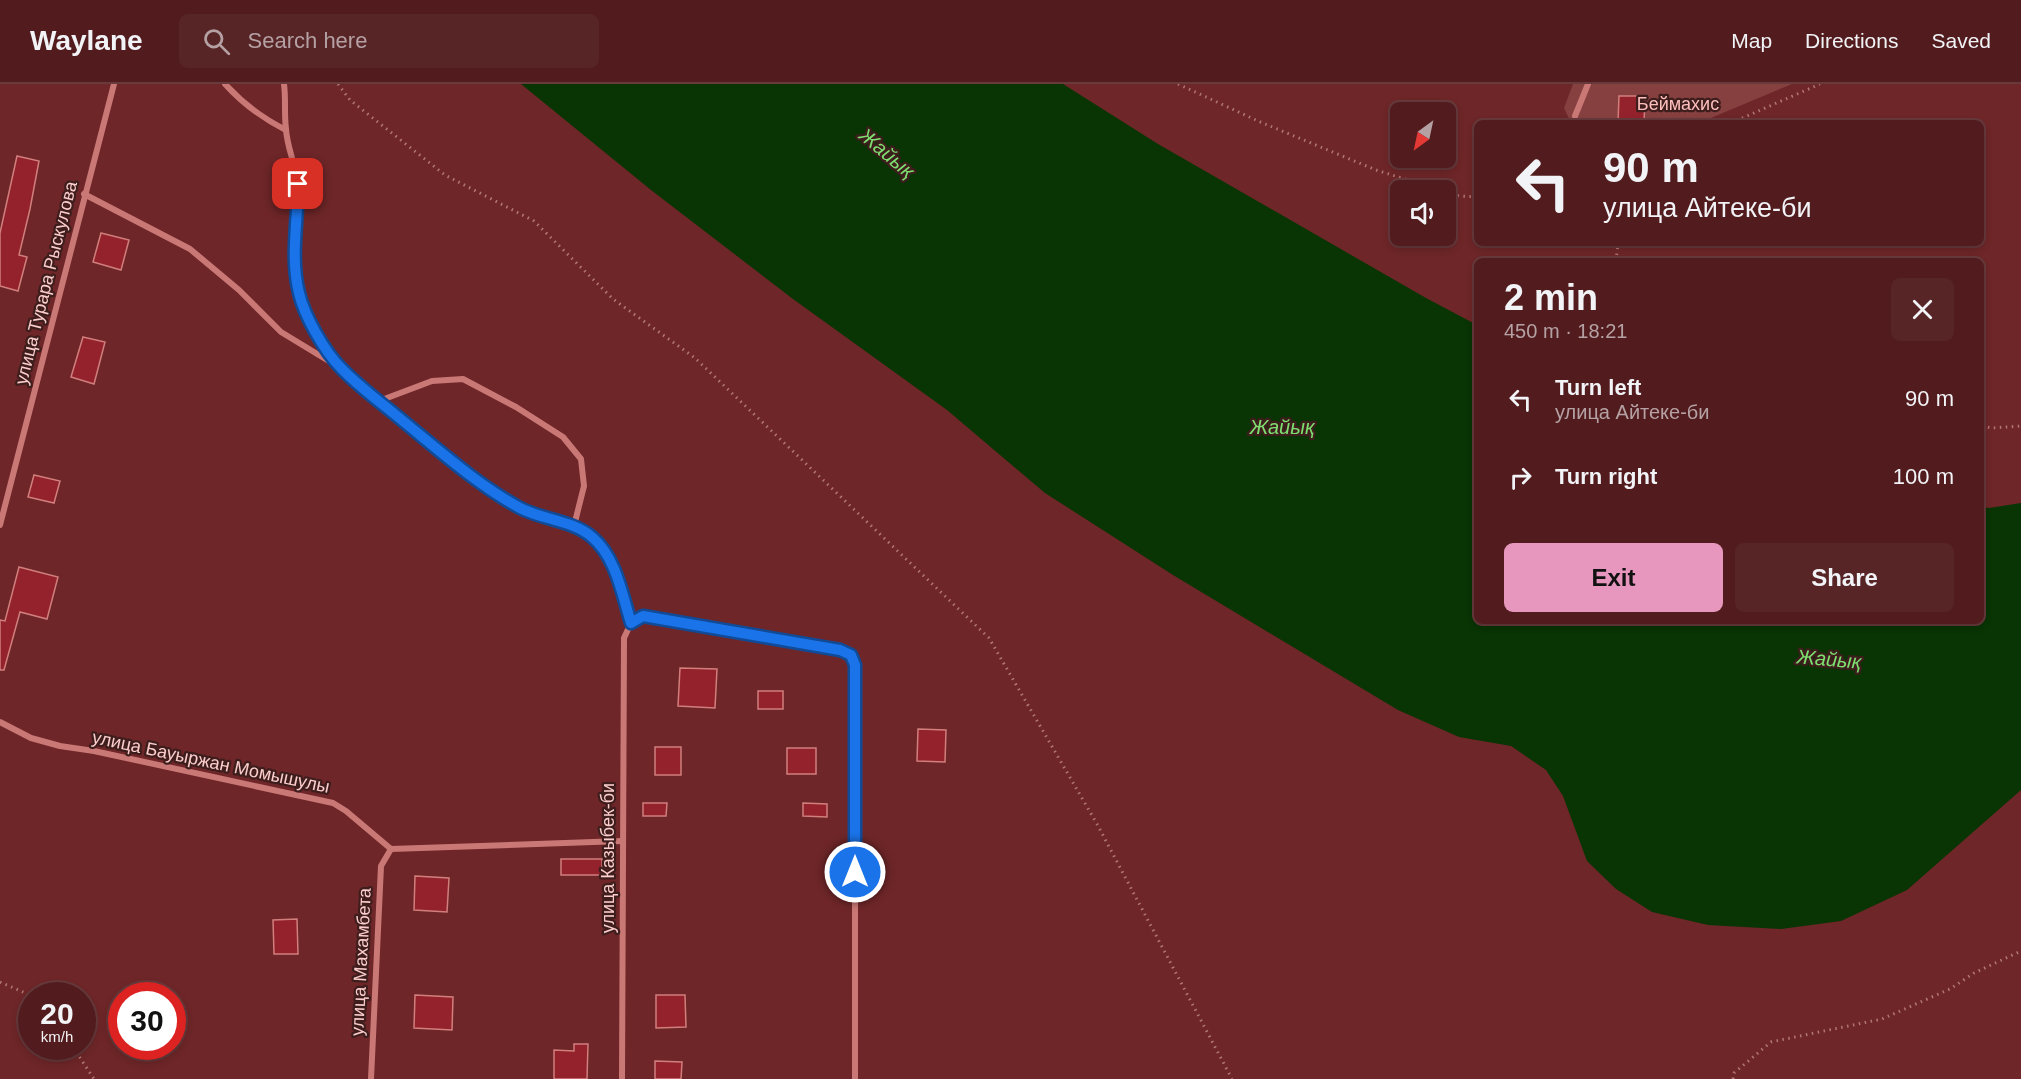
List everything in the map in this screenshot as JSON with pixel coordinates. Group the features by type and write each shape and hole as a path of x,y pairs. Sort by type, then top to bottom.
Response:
{"street":[{"name":"улица Турара Рыскулова","path":"0,525 114,84"},
{"path":"225,84 237,98 263,119 286,130"},
{"path":"284,84 286,130 298,184 294,257 299,294 319,340 340,368"},
{"path":"1575,116 1588,84"},
{"path":"84,194 190,249 239,290 281,332 340,368 436,448 497,495 523,509 556,522 574,526 591,536 607,553 631,623 643,616 840,650 851,655 855,665 855,1079"},
{"path":"379,400 432,381 463,380 516,407 563,437 581,459 584,486 574,526"},
{"name":"улица Казыбек-би","path":"622,1079 624,638 631,623"},
{"name":"улица Бауыржан Момышулы","path":"0,722 31,738 60,746 94,751 333,803 346,811 391,849"},
{"path":"391,849 622,841"},
{"name":"улица Махамбета","path":"371,1079 381,867 391,849"}],"path":[{"path":"338,84 350,100 445,175 534,221 613,298 695,358 989,638 1097,824 1232,1079"},
{"path":"1178,84 1187,90 1365,166 1409,180"},
{"path":"1738,120 1820,84"},
{"path":"1456,195 1474,197"},
{"path":"1984,426 2021,426"},
{"path":"1733,1079 1734,1073 1771,1042 1882,1019 1950,989 1974,973 2021,951"},
{"path":"0,981 18,989"},
{"path":"82,1060 94,1079"}],"green space":[{"name":"Беймахис","path":"1573,84 1792,84 1706,120 1570,120 1564,108"}],"water":[{"name":"Жайық","path":"521,84 1063,84 1158,144 1474,323 1474,624 1984,624 1984,507 2021,503 2021,790 1907,890 1841,921 1781,929 1708,925 1652,912 1616,889 1587,861 1563,796 1546,770 1511,746 1459,737 1398,710 1173,575 1045,493 947,410 793,299 651,190"}],"building":[{"path":"1619,96 1645,96 1644,120 1618,120"},
{"path":"17,156 39,161 19,255 27,257 18,291 0,286 0,233"},
{"path":"101,233 129,240 121,270 93,262"},
{"path":"83,337 105,342 94,384 71,377"},
{"path":"34,475 60,481 54,503 28,497"},
{"path":"19,567 58,577 47,619 20,612 4,670 0,670 0,620 5,621"},
{"path":"680,668 717,669 715,708 678,706"},
{"path":"758,691 783,691 783,709 758,709"},
{"path":"918,729 946,730 945,762 917,761"},
{"path":"655,747 681,747 681,775 655,775"},
{"path":"787,748 816,748 816,774 787,774"},
{"path":"643,803 667,803 666,816 643,816"},
{"path":"803,803 827,804 827,817 803,816"},
{"path":"561,859 602,859 602,875 561,875"},
{"path":"415,876 449,878 447,912 414,910"},
{"path":"297,919 298,954 274,954 273,920"},
{"path":"415,995 453,997 452,1030 414,1028"},
{"path":"656,995 685,995 686,1027 656,1028"},
{"path":"574,1044 588,1044 587,1079 554,1079 554,1050 574,1051"},
{"path":"655,1061 682,1062 681,1079 655,1079"}],"route":[{"path":"298,184 294,257 299,294 319,340 340,368 436,448 497,495 523,509 556,522 574,526 591,536 607,553 631,623 643,616 840,650 851,655 855,665 855,872"}]}
